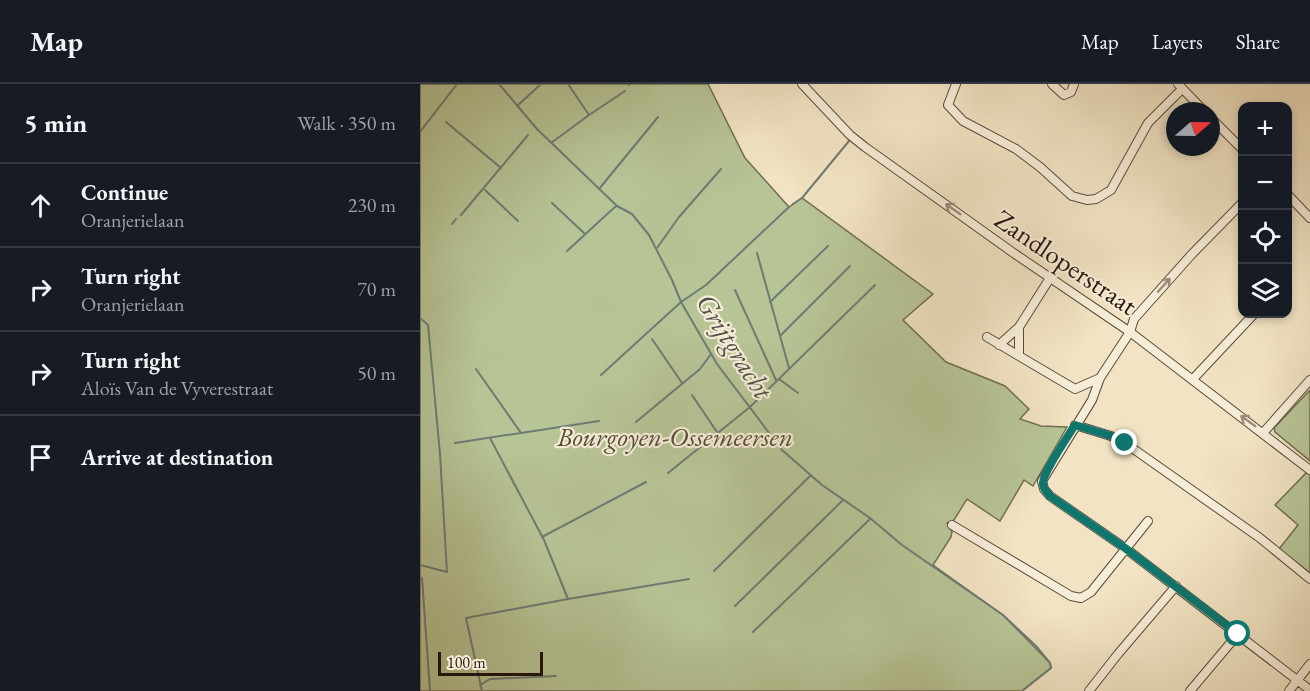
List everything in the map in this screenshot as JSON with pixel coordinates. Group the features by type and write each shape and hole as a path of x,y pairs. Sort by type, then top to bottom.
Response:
{"street":[{"name":"Zandloperstraat","path":"802,84 843,128 865,147 1130,332 1310,470"},
{"path":"956,84 948,105 963,121 1016,149 1072,196 1087,200 1102,197 1111,190 1148,123 1180,86 1195,102"},
{"path":"1052,84 1064,95 1071,92 1074,84"},
{"path":"1220,127 1238,145"},
{"path":"1292,200 1310,218"},
{"path":"1238,208 1192,254 1134,319 1130,332 1100,378 1092,400 1042,481 1044,489 1050,496 1176,586 1310,690"},
{"path":"999,345 1019,327 1050,278"},
{"path":"1193,379 1250,318"},
{"path":"1019,327 1019,356"},
{"path":"987,337 1092,400"},
{"path":"1075,389 1100,378"},
{"path":"1263,433 1310,380"},
{"path":"1075,425 1111,436 1125,443 1260,538 1310,579"},
{"path":"952,525 1076,598 1081,598 1091,592 1148,521"},
{"path":"1089,691 1176,586"},
{"path":"1190,691 1238,634"},
{"path":"1289,691 1310,664"}],"green space":[{"name":"Bourgoyen-Ossemeersen","path":"420,84 708,84 745,158 789,207 802,198 933,294 903,320 946,362 1005,386 1029,409 1020,419 1041,426 1067,427 1033,486 1024,480 1000,521 967,499 954,520 947,523 952,532 951,537 933,565 1003,615 1050,663 1051,668 1022,691 420,691"},
{"path":"1310,390 1310,461 1275,432 1274,428"},
{"path":"1307,472 1310,474 1310,573 1279,549 1298,525 1275,505"}],"waterway":[{"path":"420,132 457,84"},
{"name":"Grijtgracht","path":"499,84 537,129 617,206 632,214 649,235 681,302 717,364 782,450 822,485 870,518 902,545 1003,615 1036,646 1050,663 1051,668 1022,691"},
{"path":"517,106 541,84"},
{"path":"551,143 589,115 568,84"},
{"path":"589,115 625,91"},
{"path":"599,189 658,117"},
{"path":"446,122 501,168"},
{"path":"461,215 528,135"},
{"path":"793,204 802,198 849,141"},
{"path":"657,248 679,217 721,169"},
{"path":"485,190 518,221"},
{"path":"552,203 585,234"},
{"path":"567,251 616,206"},
{"path":"601,375 681,302 706,285 789,207"},
{"path":"452,224 456,219"},
{"path":"770,302 828,246"},
{"path":"757,253 789,368"},
{"path":"780,336 850,266"},
{"path":"668,473 750,407 875,285"},
{"path":"735,290 776,380"},
{"path":"420,318 428,325 440,454 447,572 420,565"},
{"path":"652,339 682,383"},
{"path":"636,422 700,369 711,354"},
{"path":"476,369 521,433"},
{"path":"779,379 798,393"},
{"path":"692,395 717,432"},
{"path":"455,443 599,421"},
{"path":"482,691 466,618 568,599 544,540 490,438"},
{"path":"714,571 810,476"},
{"path":"542,537 646,482"},
{"path":"735,606 843,500"},
{"path":"753,632 870,519"},
{"path":"422,578 430,691"},
{"path":"568,599 689,579"},
{"path":"480,685 490,679 556,676"}],"route":[{"path":"1125,443 1111,436 1075,425 1042,481 1044,489 1050,496 1125,548 1238,634"}]}
